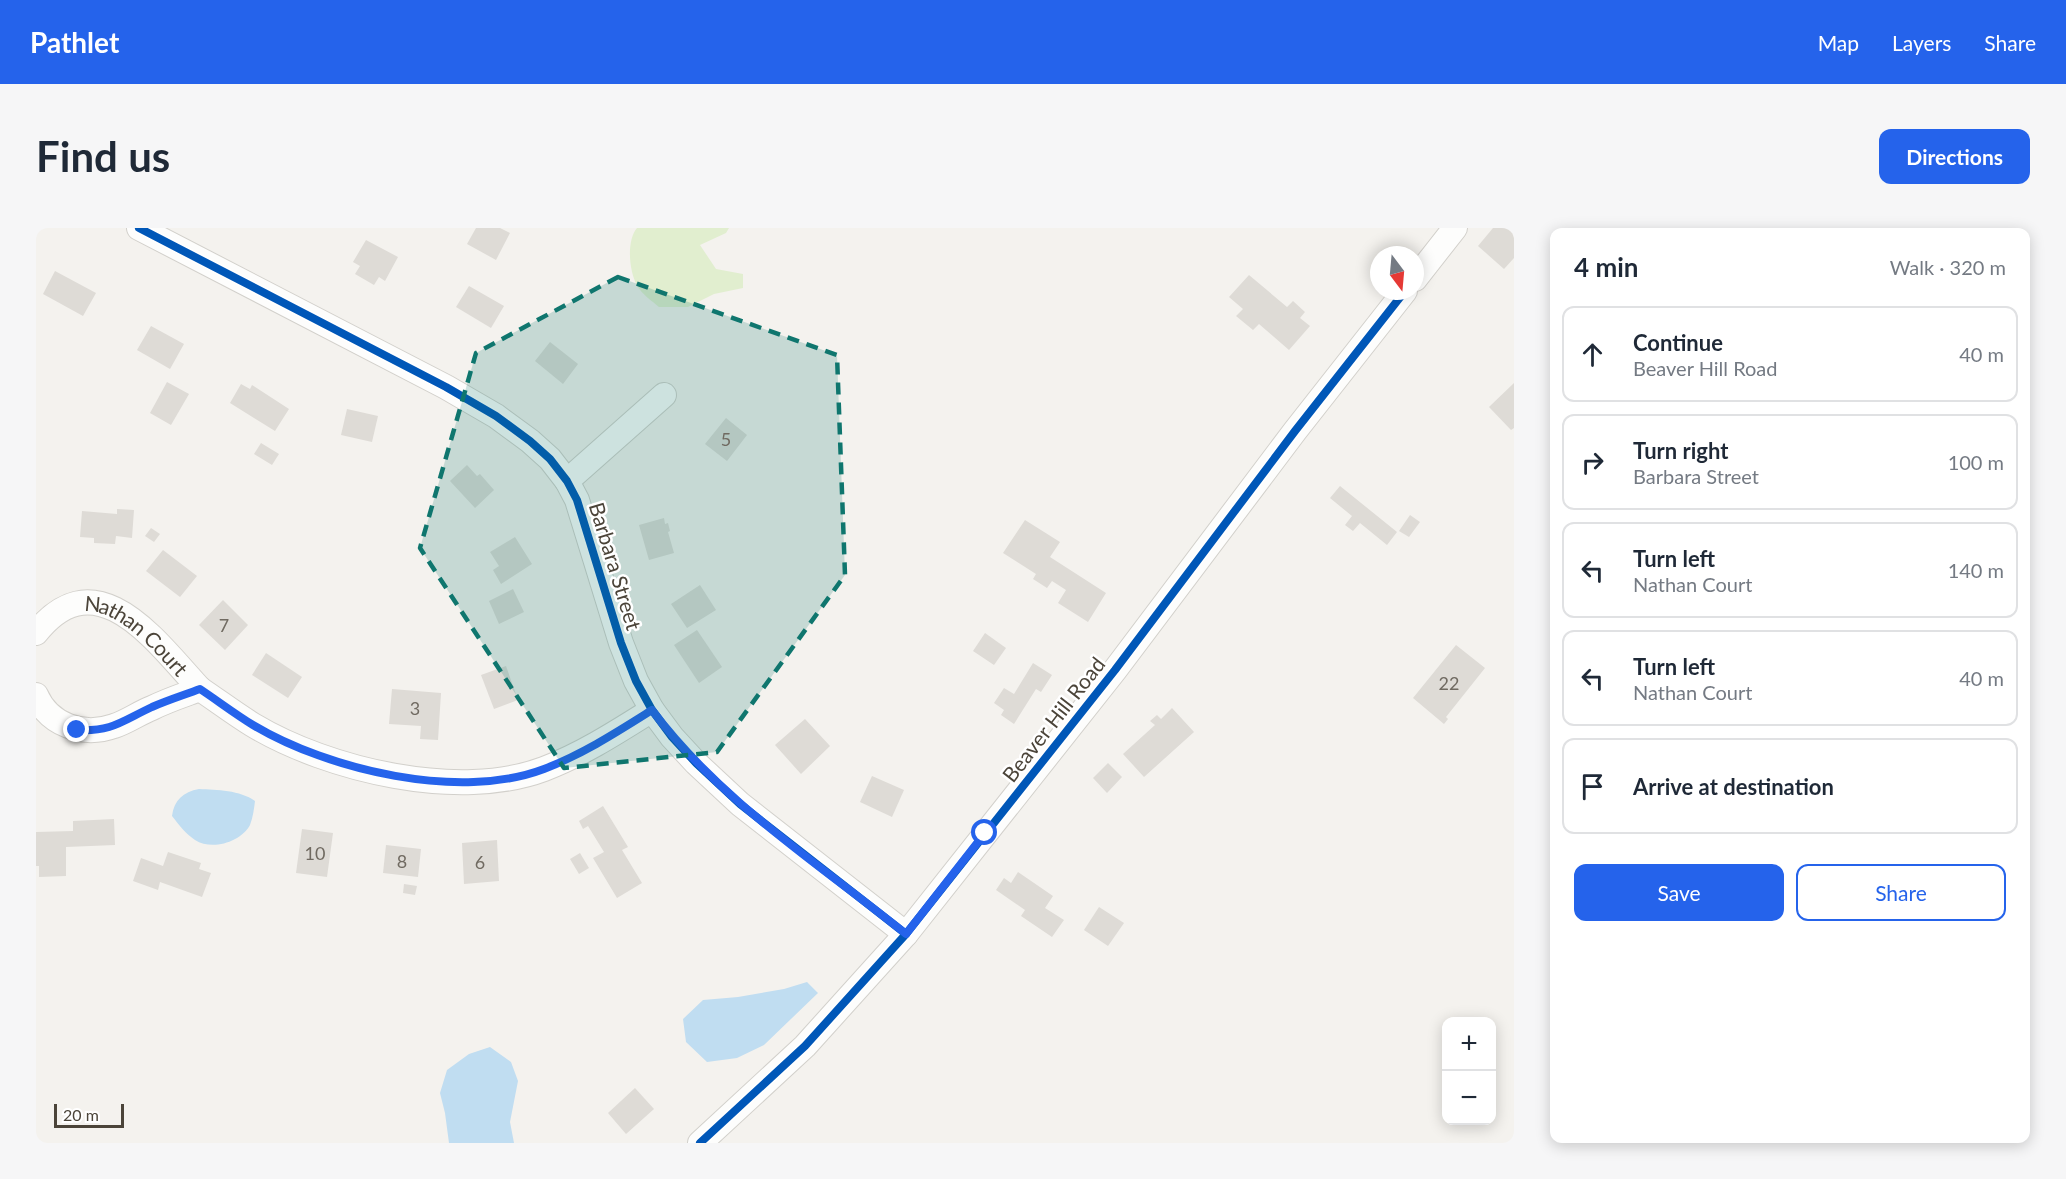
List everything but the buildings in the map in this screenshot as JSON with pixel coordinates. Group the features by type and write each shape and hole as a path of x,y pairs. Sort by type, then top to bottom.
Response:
{"street":[{"name":"Barbara Street","path":"139,228 446,387 496,416 550,459 567,481 577,500 621,643 636,681 652,710 672,737 740,804 906,934"},
{"path":"1424,268 1455,228"},
{"name":"Beaver Hill Road","path":"700,1143 805,1046 906,934 1115,670 1295,431 1398,300"},
{"path":"567,481 664,394"},
{"name":"Nathan Court","path":"36,633 48,618 65,608 84,603 105,604 123,612 142,627 200,689 254,726 298,747 337,761 396,777 453,782 494,781 542,770 592,747 652,710"},
{"name":"Nathan Court","path":"36,695 41,706 58,722 77,730 97,731 115,726 153,707 200,689"}],"highlighted area":[{"path":"618,277 837,355 845,575 717,752 564,768 420,548 476,353"}],"green space":[{"path":"637,228 729,228 726,233 700,245 716,269 743,274 743,288 714,294 688,307 659,307 640,290 632,274 630,249"}],"water":[{"path":"199,789 235,793 255,801 251,822 246,831 233,840 218,845 202,843 189,835 172,816 173,810 180,798 188,792"},
{"path":"807,982 818,993 764,1045 737,1058 707,1062 686,1042 683,1019 703,1000 738,997 784,989"},
{"path":"490,1047 511,1062 518,1081 510,1122 514,1143 449,1143 440,1093 447,1070 469,1054"}],"cycle path":[{"path":"139,228 446,387 496,416 550,459 567,481 577,500 621,643 636,681 652,710 672,737 740,804 906,934"},
{"path":"700,1143 805,1046 906,934 1115,670 1295,431 1398,300"}],"route":[{"path":"77,730 97,731 115,726 153,707 200,689 254,726 298,747 346,764 396,777 453,782 494,781 542,770 592,747 652,710 672,737 696,763 740,804 906,934 985,833"}]}
